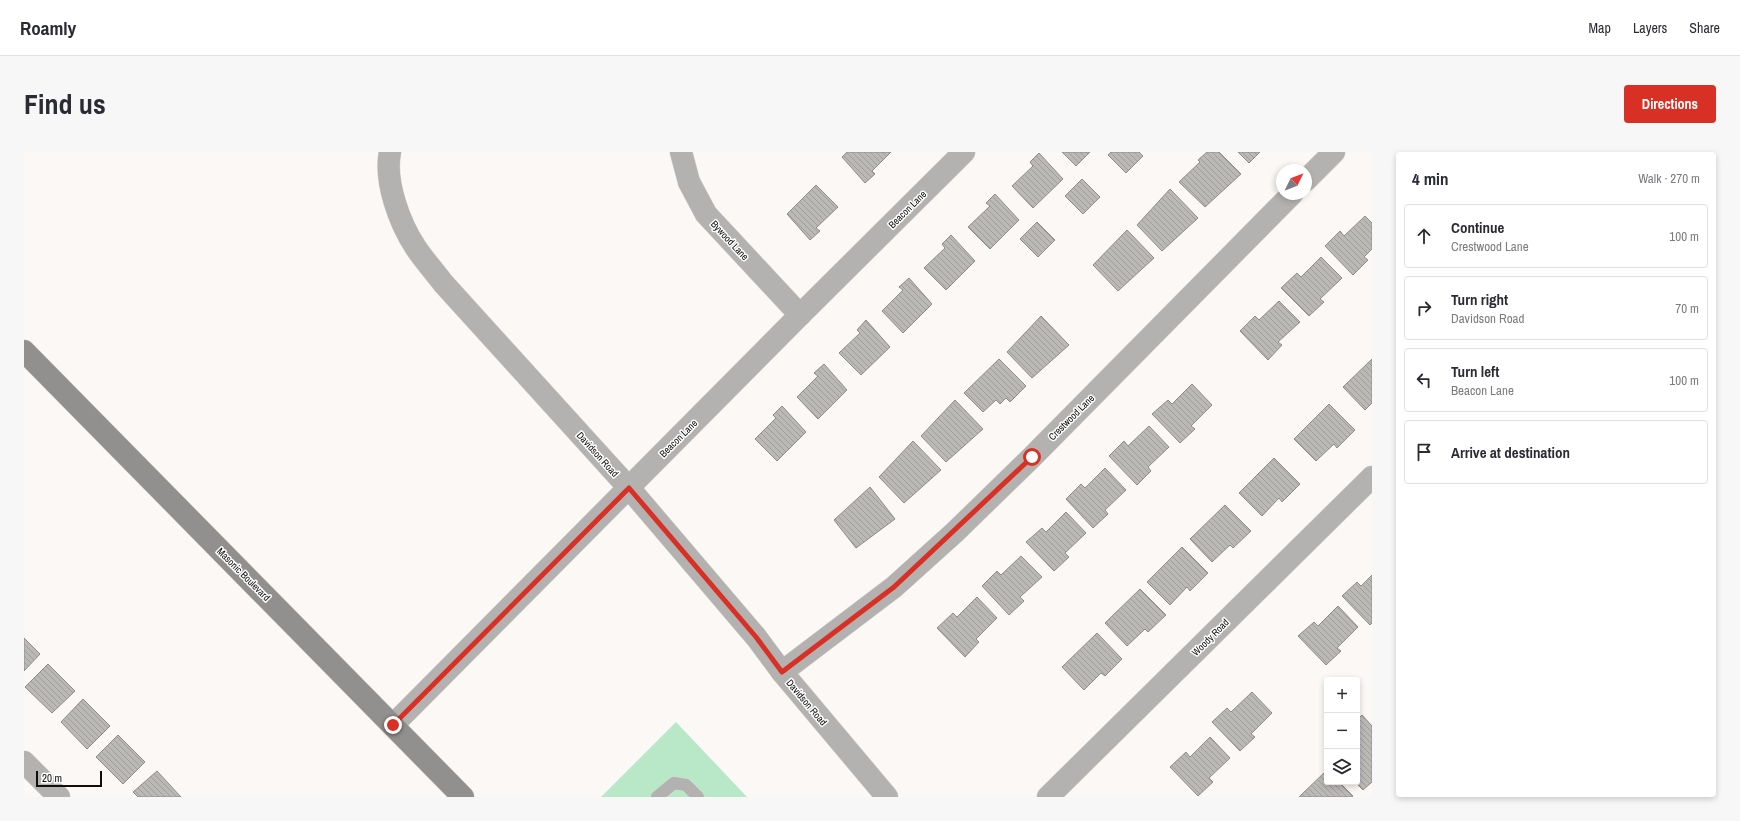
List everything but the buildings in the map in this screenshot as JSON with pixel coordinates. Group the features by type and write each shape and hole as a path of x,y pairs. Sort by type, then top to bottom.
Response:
{"street":[{"name":"Davidson Road","path":"390,152 391,187 400,217 416,248 442,283 629,488 756,637 782,672 887,797"},
{"name":"Bywood Lane","path":"681,152 689,182 706,214 800,315"},
{"name":"Beacon Lane","path":"393,725 964,152"},
{"path":"1312,174 1334,152"},
{"name":"Crestwood Lane","path":"782,672 894,587 955,532 1038,452 1286,200"},
{"name":"Masonic Boulevard","path":"24,351 463,797"},
{"name":"Woody Road","path":"1048,797 1372,477"},
{"path":"24,762 59,797"}],"lane":[{"path":"657,797 674,784 686,785 698,797"}],"green space":[{"path":"676,722 747,797 601,797"}],"route":[{"path":"393,725 629,488 756,637 782,672 894,587 955,532 1032,457"}]}
